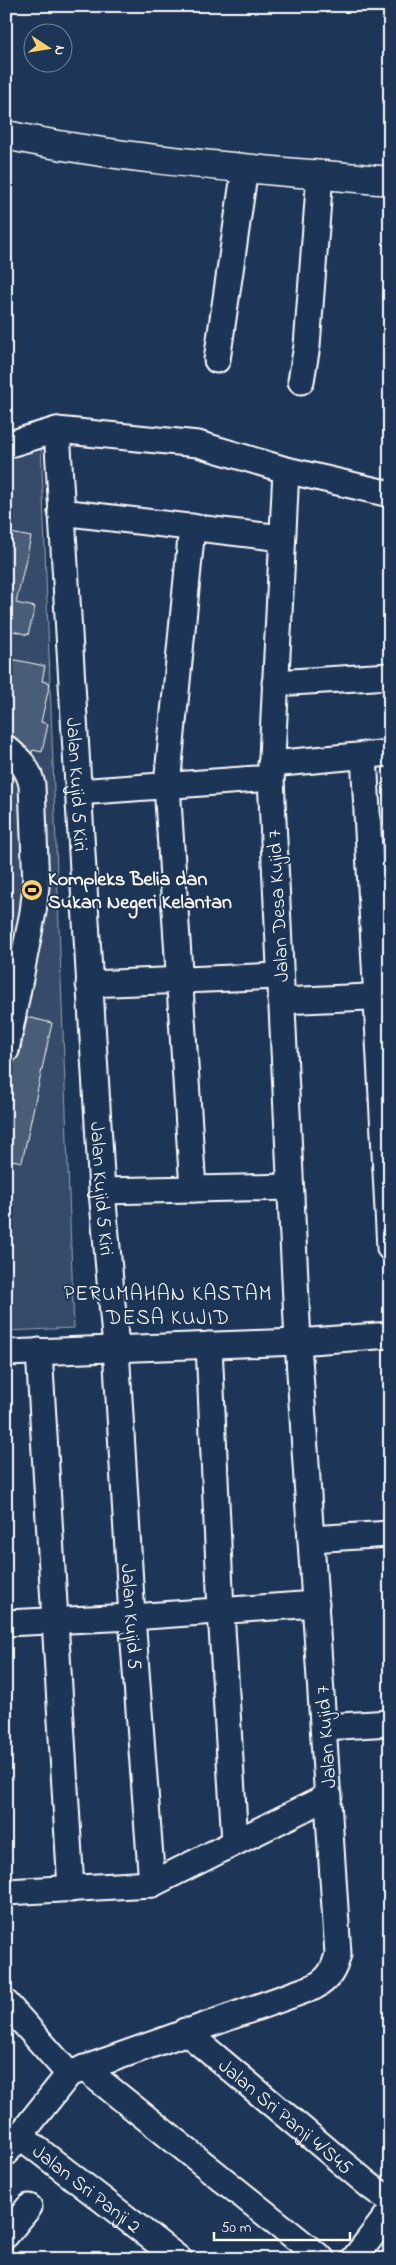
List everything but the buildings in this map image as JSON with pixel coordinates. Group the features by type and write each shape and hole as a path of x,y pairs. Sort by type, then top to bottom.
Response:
{"main road":[{"path":"6,135 105,154 160,161 390,181"}],"street":[{"path":"217,360 245,168"},
{"path":"301,381 307,346 320,174"},
{"path":"6,445 56,430 198,444 286,470 390,494"},
{"name":"Jalan Kujid 5 Kiri","path":"56,430 102,1192 116,1348"},
{"name":"Jalan Desa Kujid 7","path":"286,470 271,771 298,1342"},
{"path":"61,512 282,538"},
{"path":"192,527 167,785 193,1189"},
{"path":"275,684 390,676"},
{"path":"6,748 25,764 31,779 36,886 28,939 6,1050"},
{"path":"78,792 167,785 271,771 364,755 390,753"},
{"path":"364,755 383,997 390,1248"},
{"path":"89,984 280,976"},
{"path":"281,1001 383,997"},
{"path":"102,1192 290,1186"},
{"path":"6,1352 298,1342 390,1335"},
{"name":"Jalan Kujid 7","path":"76,2071 314,1987 324,1982 332,1973 338,1954 298,1342"},
{"path":"209,1345 221,1611 235,1842"},
{"name":"Jalan Kujid 5","path":"116,1348 132,1617 152,1884"},
{"path":"39,1351 71,1889"},
{"path":"311,1538 390,1534"},
{"path":"6,1623 132,1617 316,1604"},
{"path":"324,1727 390,1723"},
{"path":"6,1892 152,1884 329,1796"},
{"path":"6,2003 76,2071 322,2259"},
{"name":"Jalan Sri Panji 4/S45","path":"185,2031 370,2186 390,2200"},
{"path":"13,2145 76,2071"},
{"name":"Jalan Sri Panji 2","path":"13,2145 179,2259"},
{"path":"6,2235 29,2206"},
{"path":"354,2259 390,2212"}],"shaded area":[{"name":"Kompleks Belia dan Sukan Negeri Kelantan","path":"41,441 74,1328 6,1331 6,452"}],"place":[{"name":"Kompleks Belia dan Sukan Negeri Kelantan","path":"32,890"}],"district":[{"name":"PERUMAHAN KASTAM DESA KUJID","path":"168,1305"}]}
